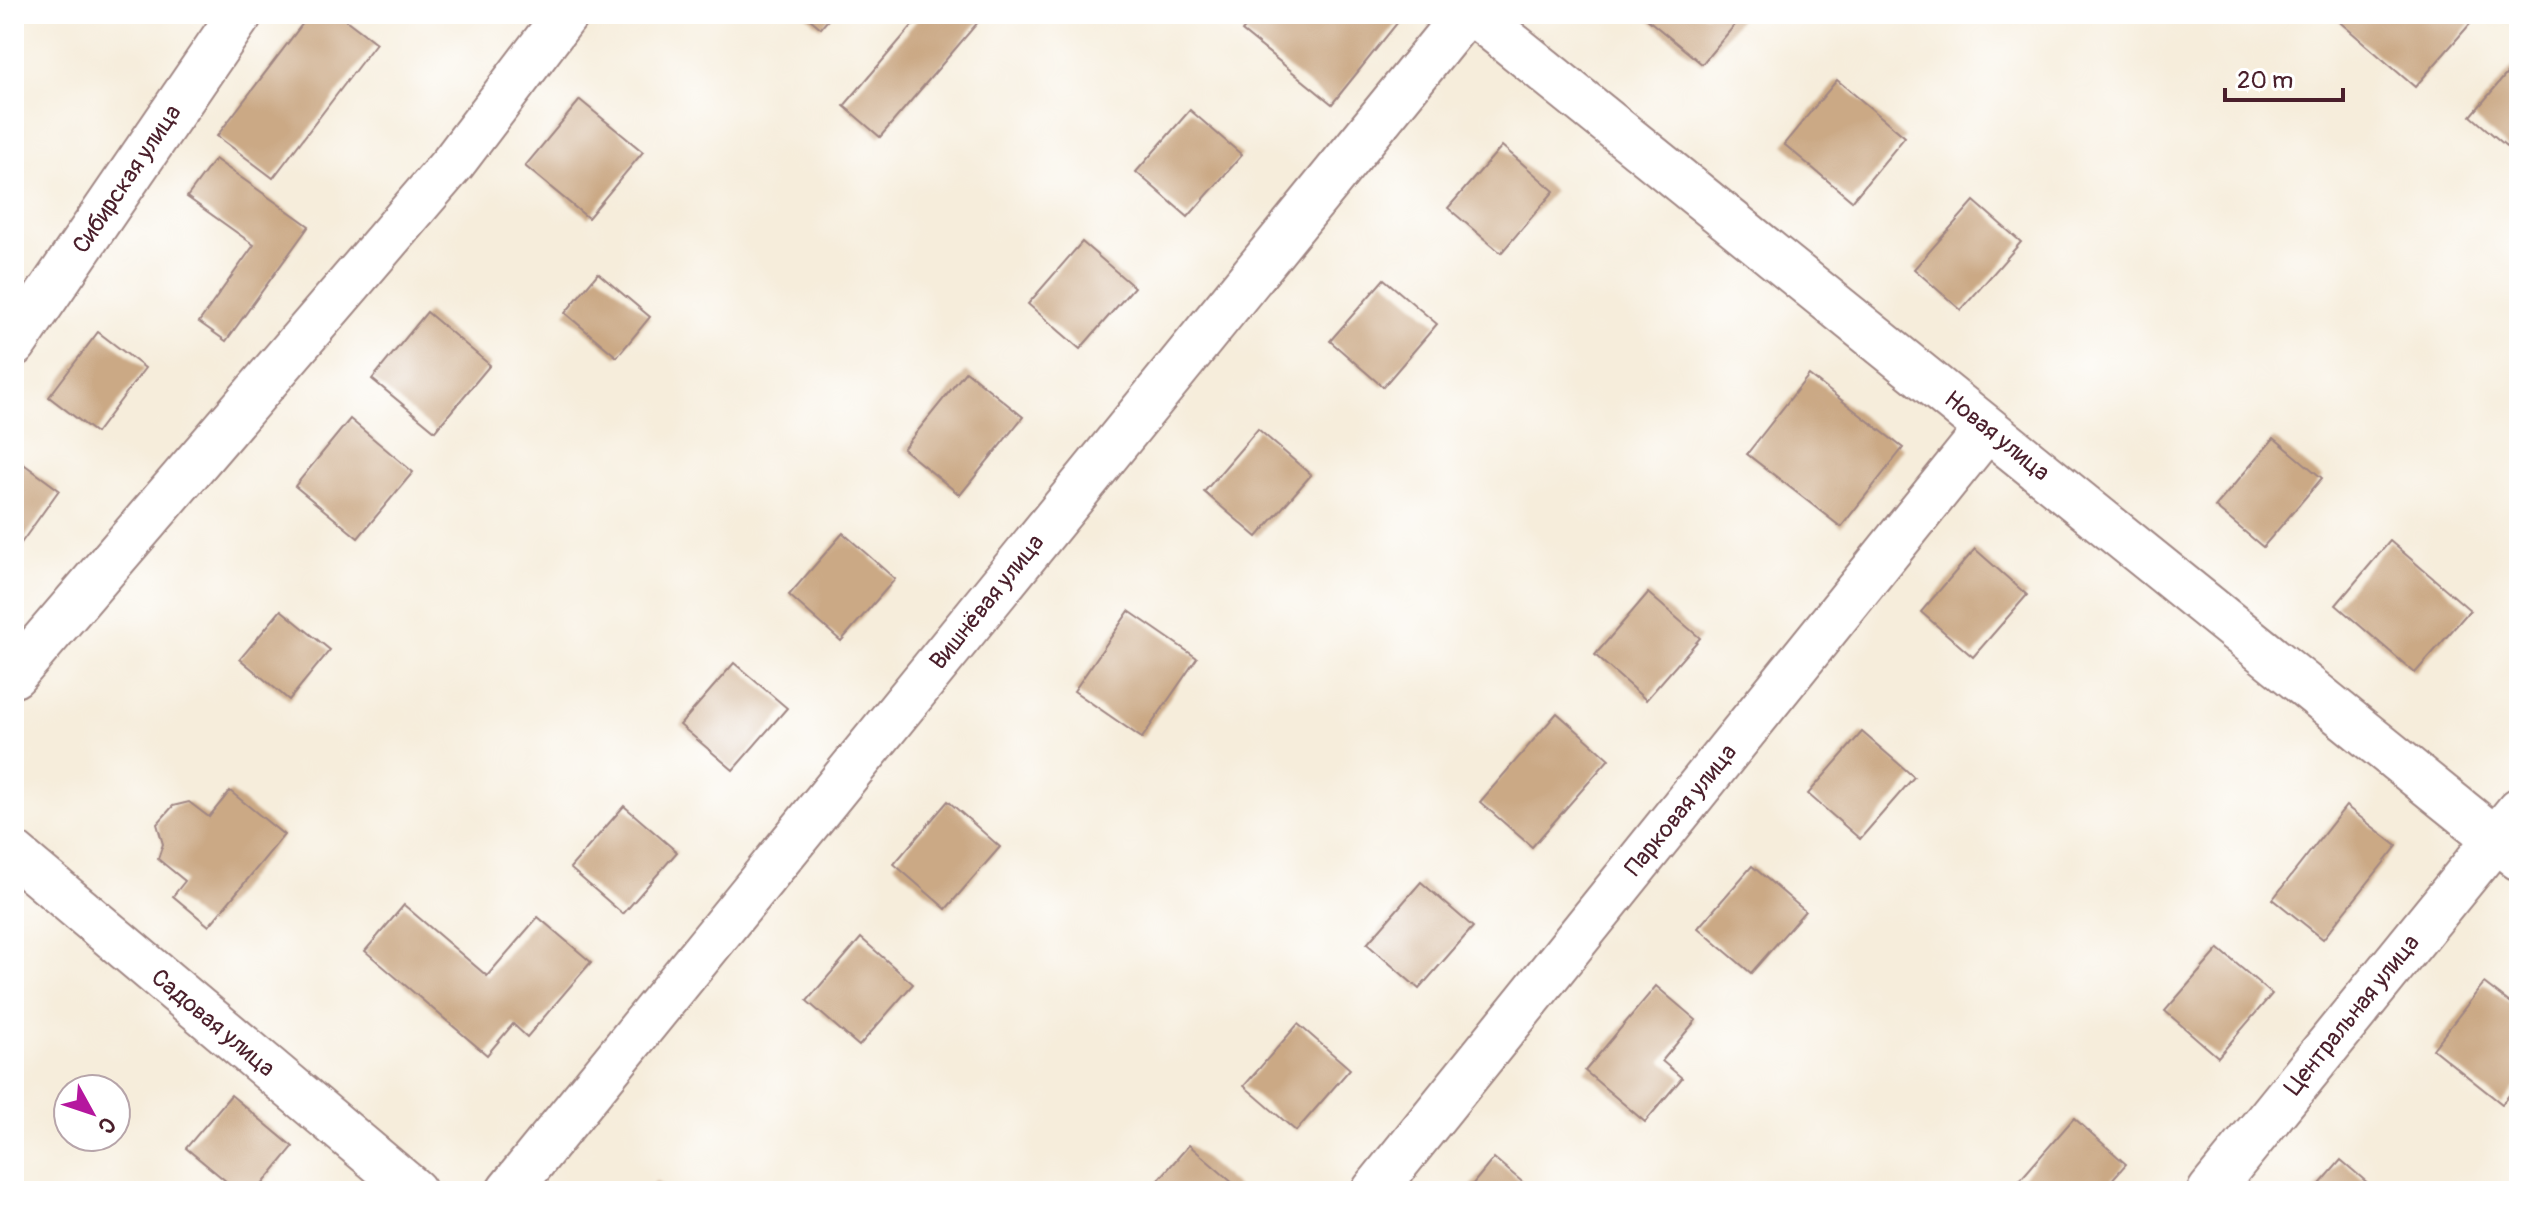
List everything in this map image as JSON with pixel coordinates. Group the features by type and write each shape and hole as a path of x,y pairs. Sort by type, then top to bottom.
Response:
{"street":[{"name":"Сибирская улица","path":"14,344 240,14"},
{"path":"14,675 453,163 566,14"},
{"name":"Вишнёвая улица","path":"509,1191 1465,14"},
{"name":"Новая улица","path":"1474,14 1987,429 2511,836"},
{"name":"Парковая улица","path":"1374,1191 1987,429"},
{"name":"Центральная улица","path":"2210,1191 2511,836"},
{"name":"Садовая улица","path":"14,854 414,1191"}],"building":[{"path":"310,14 338,14 376,43 273,178 217,136"},
{"path":"804,14 833,14 821,28"},
{"path":"922,14 985,14 880,137 844,106"},
{"path":"1256,14 1399,14 1402,17 1332,104 1242,31"},
{"path":"1641,14 1744,14 1702,64"},
{"path":"2339,14 2458,14 2470,24 2415,87 2335,18"},
{"path":"2515,64 2519,68 2519,157 2471,116"},
{"path":"1837,80 1905,137 1852,201 1784,144"},
{"path":"580,100 643,152 588,218 525,166"},
{"path":"1190,110 1242,155 1188,217 1136,172"},
{"path":"1502,146 1554,191 1501,253 1448,208"},
{"path":"215,159 309,226 226,341 199,322 254,245 187,197"},
{"path":"1974,201 2021,242 1961,310 1914,269"},
{"path":"1082,242 1134,287 1080,349 1028,304"},
{"path":"598,273 650,317 617,357 565,313"},
{"path":"1384,279 1437,324 1383,387 1330,341"},
{"path":"427,312 490,365 435,431 372,379"},
{"path":"98,332 145,368 96,433 49,397"},
{"path":"966,371 1023,417 960,495 903,449"},
{"path":"1809,375 1903,448 1841,527 1747,454"},
{"path":"350,419 413,472 358,538 295,486"},
{"path":"1258,429 1311,475 1257,537 1204,492"},
{"path":"2274,438 2322,478 2263,547 2215,507"},
{"path":"14,457 59,490 14,553"},
{"path":"843,533 895,579 841,641 789,595"},
{"path":"2390,541 2470,610 2415,673 2336,605"},
{"path":"1975,549 2027,595 1973,657 1921,612"},
{"path":"1648,593 1700,638 1646,700 1595,655"},
{"path":"281,610 330,650 289,700 240,659"},
{"path":"1129,611 1197,658 1142,738 1074,691"},
{"path":"734,663 787,708 733,770 680,725"},
{"path":"1557,713 1609,759 1532,847 1480,802"},
{"path":"1862,732 1914,777 1860,839 1808,794"},
{"path":"230,791 284,835 209,926 173,896 185,881 158,859 163,844 157,824 173,806 189,802 209,817"},
{"path":"948,801 1000,847 946,909 894,864"},
{"path":"624,806 677,852 623,914 570,868"},
{"path":"2346,806 2397,846 2323,939 2273,899"},
{"path":"1752,866 1805,911 1751,973 1698,928"},
{"path":"1421,882 1473,927 1419,989 1367,944"},
{"path":"404,905 487,976 538,917 591,962 527,1037 513,1024 487,1055 365,951"},
{"path":"861,938 913,984 859,1046 807,1001"},
{"path":"2219,949 2272,994 2218,1057 2165,1011"},
{"path":"2484,983 2519,1010 2519,1082 2502,1104 2433,1049"},
{"path":"1656,986 1696,1020 1662,1061 1682,1078 1645,1122 1585,1071"},
{"path":"1298,1024 1350,1069 1296,1131 1244,1086"},
{"path":"231,1095 293,1147 257,1191 238,1191 186,1148"},
{"path":"2074,1118 2126,1164 2102,1191 2032,1191 2020,1180"},
{"path":"1189,1145 1242,1191 1149,1191"},
{"path":"1494,1158 1533,1191 1467,1191"},
{"path":"2341,1160 2377,1191 2314,1191"},
{"path":"656,1181 668,1191 648,1191"}]}
